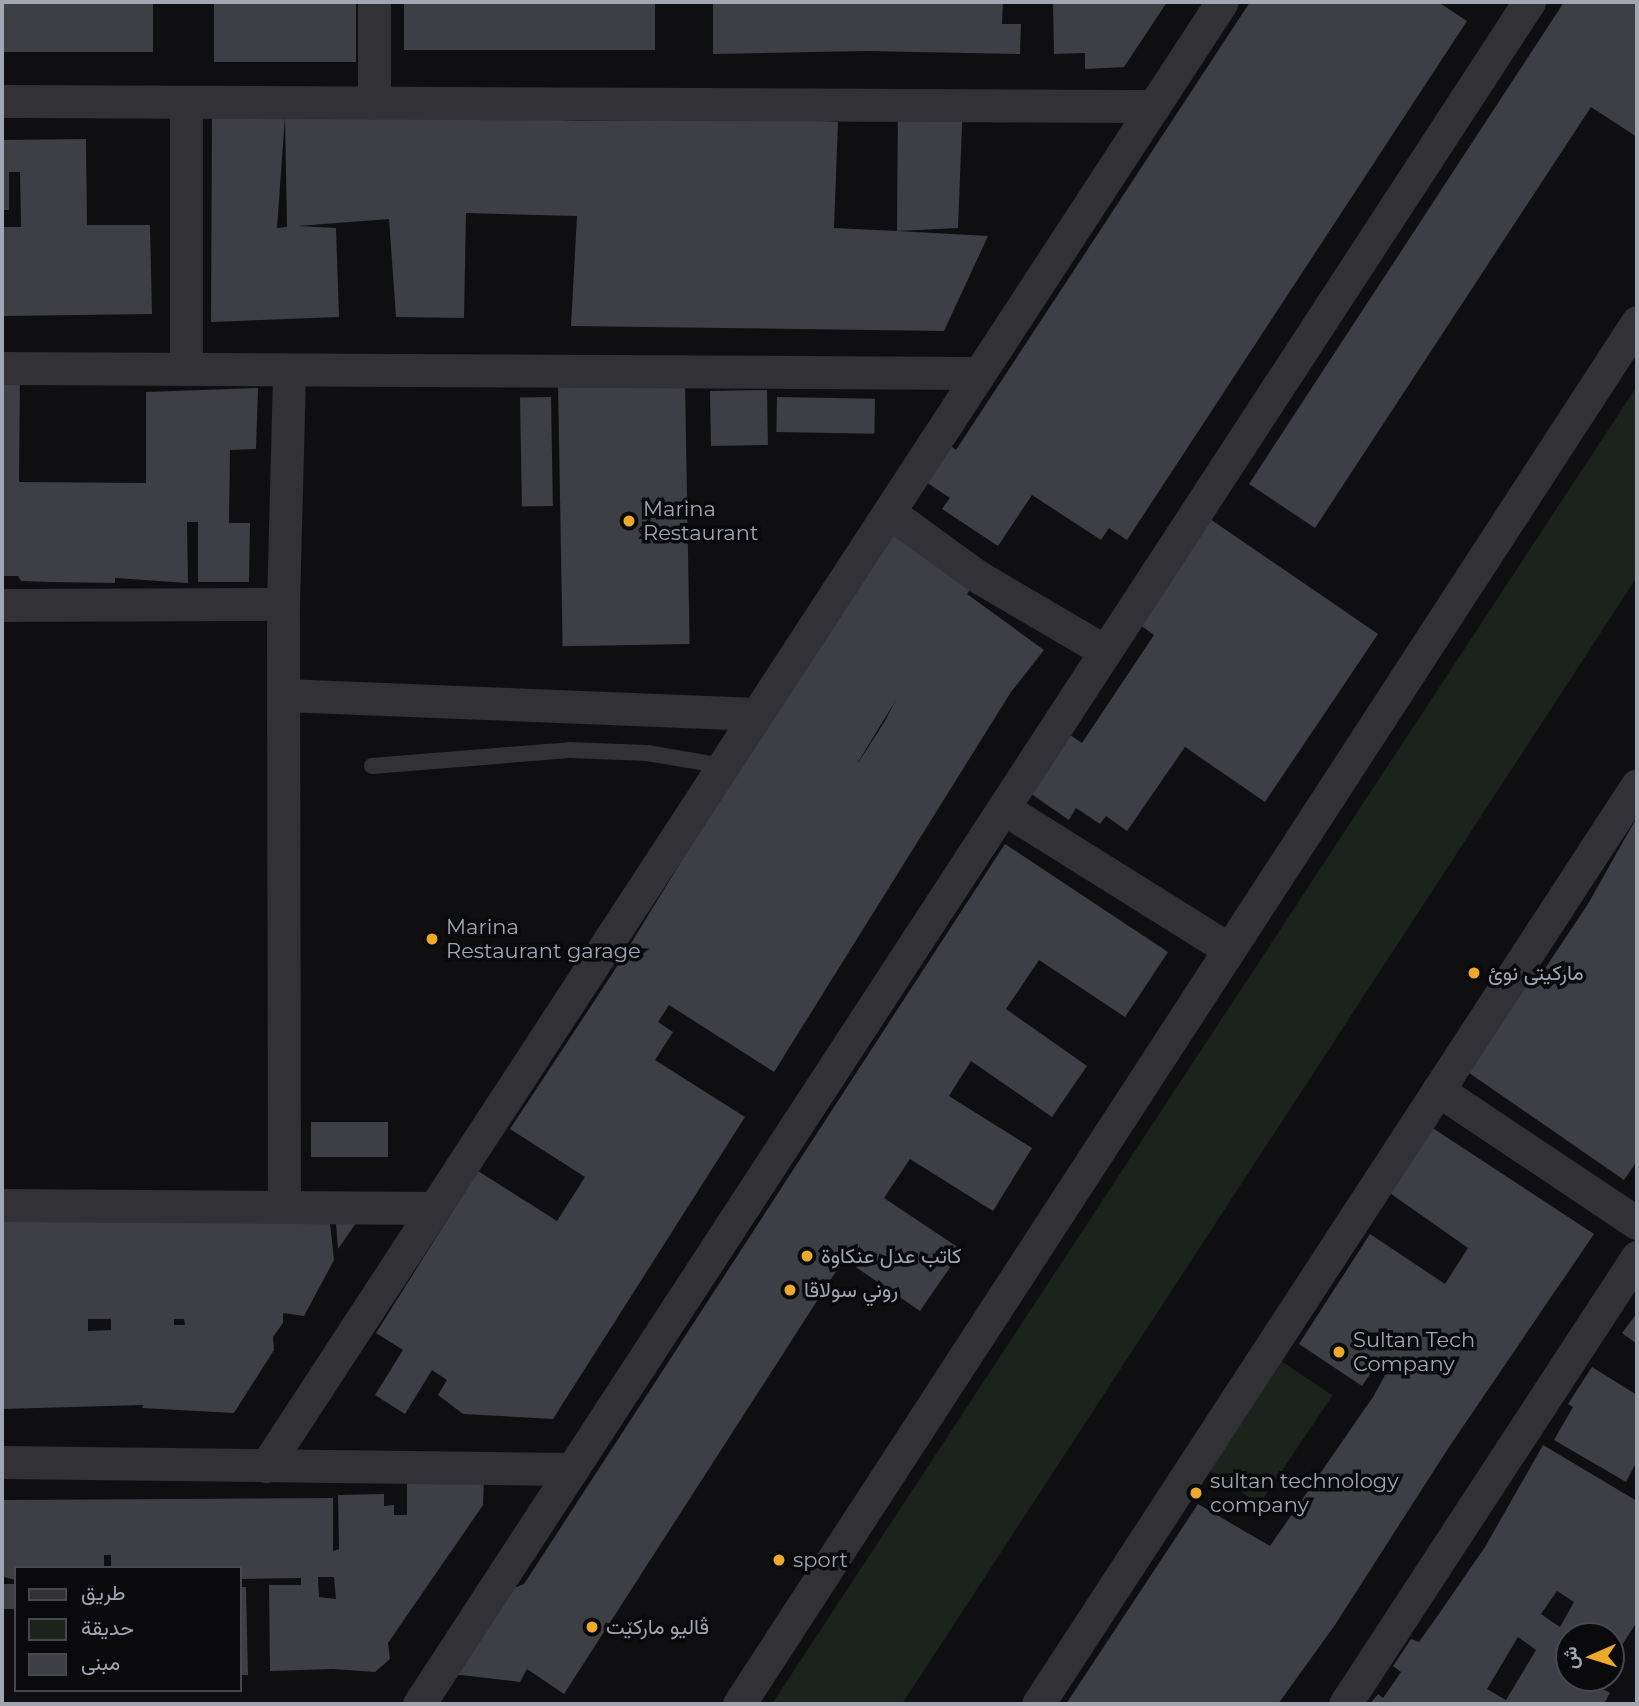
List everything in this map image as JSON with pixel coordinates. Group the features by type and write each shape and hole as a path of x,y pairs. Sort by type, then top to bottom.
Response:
{"street":[{"path":"374,2 374,103"},
{"path":"266,1466 977,373 1222,2"},
{"path":"419,1704 1528,2"},
{"path":"2,101 1154,106"},
{"path":"186,102 187,369"},
{"path":"739,1704 1637,322"},
{"path":"2,368 977,373"},
{"path":"284,1207 283,604 289,370"},
{"path":"889,512 977,576 1105,651"},
{"path":"2,605 283,604"},
{"path":"284,695 757,713"},
{"path":"1038,1704 1637,785"},
{"path":"1003,808 1229,949"},
{"path":"1438,1090 1637,1223"},
{"path":"2,1205 435,1208"},
{"path":"1345,1704 1637,1257"},
{"path":"2,1462 572,1469"}],"lane":[{"path":"372,766 487,754 569,750 647,753 723,766"}],"green space":[{"path":"1637,386 1637,577 902,1704 772,1704"},
{"path":"1262,1348 1332,1396 1259,1504 1189,1457"}],"building":[{"path":"2,2 153,2 153,52 2,52"},
{"path":"214,2 356,2 356,62 214,62"},
{"path":"404,2 655,2 655,50 404,50"},
{"path":"713,2 1003,2 1002,24 1021,24 1020,54 867,51 713,54"},
{"path":"1053,2 1167,2 1124,67 1085,69 1085,53 1054,54"},
{"path":"1250,2 1438,2 1467,21 1127,540 1109,528 1101,540 1032,495 998,546 942,509 950,498 923,480 947,443 956,450"},
{"path":"1564,2 1637,2 1637,137 1591,107 1315,528 1249,484"},
{"path":"898,94 963,100 958,228 897,231"},
{"path":"212,113 461,116 581,121 773,118 838,122 834,228 988,236 944,331 571,326 577,216 466,213 464,318 396,317 389,219 298,226 336,228 339,317 211,322","holes":["285,116 287,227 277,228"]},
{"path":"86,139 87,225 150,225 152,314 2,316 2,227 21,227 20,172 9,172 9,210 2,210 2,140"},
{"path":"2,370 20,370 19,482 146,483 146,392 258,388 256,449 230,450 229,523 250,523 249,582 198,582 198,522 187,522 188,583 115,578 115,583 21,581 18,576 2,576"},
{"path":"685,381 690,644 563,646 558,383"},
{"path":"767,390 768,445 711,446 710,391"},
{"path":"551,397 553,506 522,507 520,398"},
{"path":"777,397 875,399 874,434 776,432"},
{"path":"1210,519 1378,634 1265,802 1185,747 1127,831 1106,816 1100,824 1076,808 1069,820 1027,791 1066,732 1082,743 1154,635 1139,624"},
{"path":"888,524 975,583 967,594 1044,650 1011,692 774,1072 669,1005 658,1022 673,1032 655,1060 745,1117 553,1419 463,1414 438,1395 447,1380 432,1370 405,1414 375,1395 403,1350 376,1333 478,1171 557,1221 585,1177 510,1129 614,971","holes":["896,700 885,721 858,763"]},
{"path":"1637,817 1637,1161 1624,1180 1462,1068 1532,966 1542,973 1588,904"},
{"path":"1005,844 1168,952 1125,1017 1039,960 1006,1009 1087,1066 1052,1117 971,1061 949,1096 1032,1148 993,1211 910,1159 884,1198 962,1250 920,1311 844,1259 564,1694 527,1669 520,1682 452,1674 509,1590 524,1584"},
{"path":"311,1122 388,1122 388,1157 311,1157"},
{"path":"1428,1125 1594,1234 1449,1447 1335,1625 1278,1704 1066,1704 1198,1504 1270,1546 1373,1397 1389,1368 1379,1361 1362,1386 1299,1344 1370,1234 1445,1284 1468,1248 1387,1191"},
{"path":"335,1210 358,1220 338,1249"},
{"path":"2,1213 329,1214 334,1260 304,1316 283,1313 283,1323 273,1337 274,1350 234,1413 142,1408 143,1405 2,1409","holes":["88,1319 111,1319 111,1330 88,1331","174,1319 184,1319 185,1325 174,1325"]},
{"path":"1637,1313 1637,1344 1622,1333"},
{"path":"1592,1367 1637,1395 1637,1461 1626,1482 1554,1440 1573,1407 1568,1404"},
{"path":"1543,1445 1637,1501 1637,1622 1625,1640 1625,1622 1563,1622 1574,1602 1557,1591 1541,1614 1555,1624 1555,1692 1608,1692 1604,1704 1370,1704 1378,1694 1383,1698 1401,1672 1393,1666 1411,1639 1419,1642 1485,1547","holes":["1518,1637 1536,1650 1506,1700 1487,1689"]},
{"path":"407,1480 484,1480 483,1505 388,1643 390,1659 375,1672 333,1669 270,1671 269,1585 301,1585 301,1578 242,1579 242,1566 111,1566 111,1555 104,1555 104,1566 14,1566 14,1580 4,1577 2,1569 2,1500 333,1498 333,1551 339,1549 338,1495 384,1494 384,1506 394,1505 394,1515 407,1515","holes":["318,1577 334,1577 336,1599 319,1597"]},
{"path":"2,1584 14,1584 14,1609 2,1609"},
{"path":"242,1587 246,1587 248,1675 242,1675"}],"place":[{"name":"Marina Restaurant","path":"629,521"},
{"name":"Marina Restaurant garage","path":"432,939"},
{"name":"مارکیتی نوئ","path":"1474,973"},
{"name":"كاتب عدل عنكاوة","path":"807,1256"},
{"name":"روني سولاقا","path":"790,1290"},
{"name":"Sultan Tech Company","path":"1339,1352"},
{"name":"sultan technology company","path":"1196,1493"},
{"name":"sport","path":"779,1560"},
{"name":"ڤالیو مارکێت","path":"592,1627"}]}
